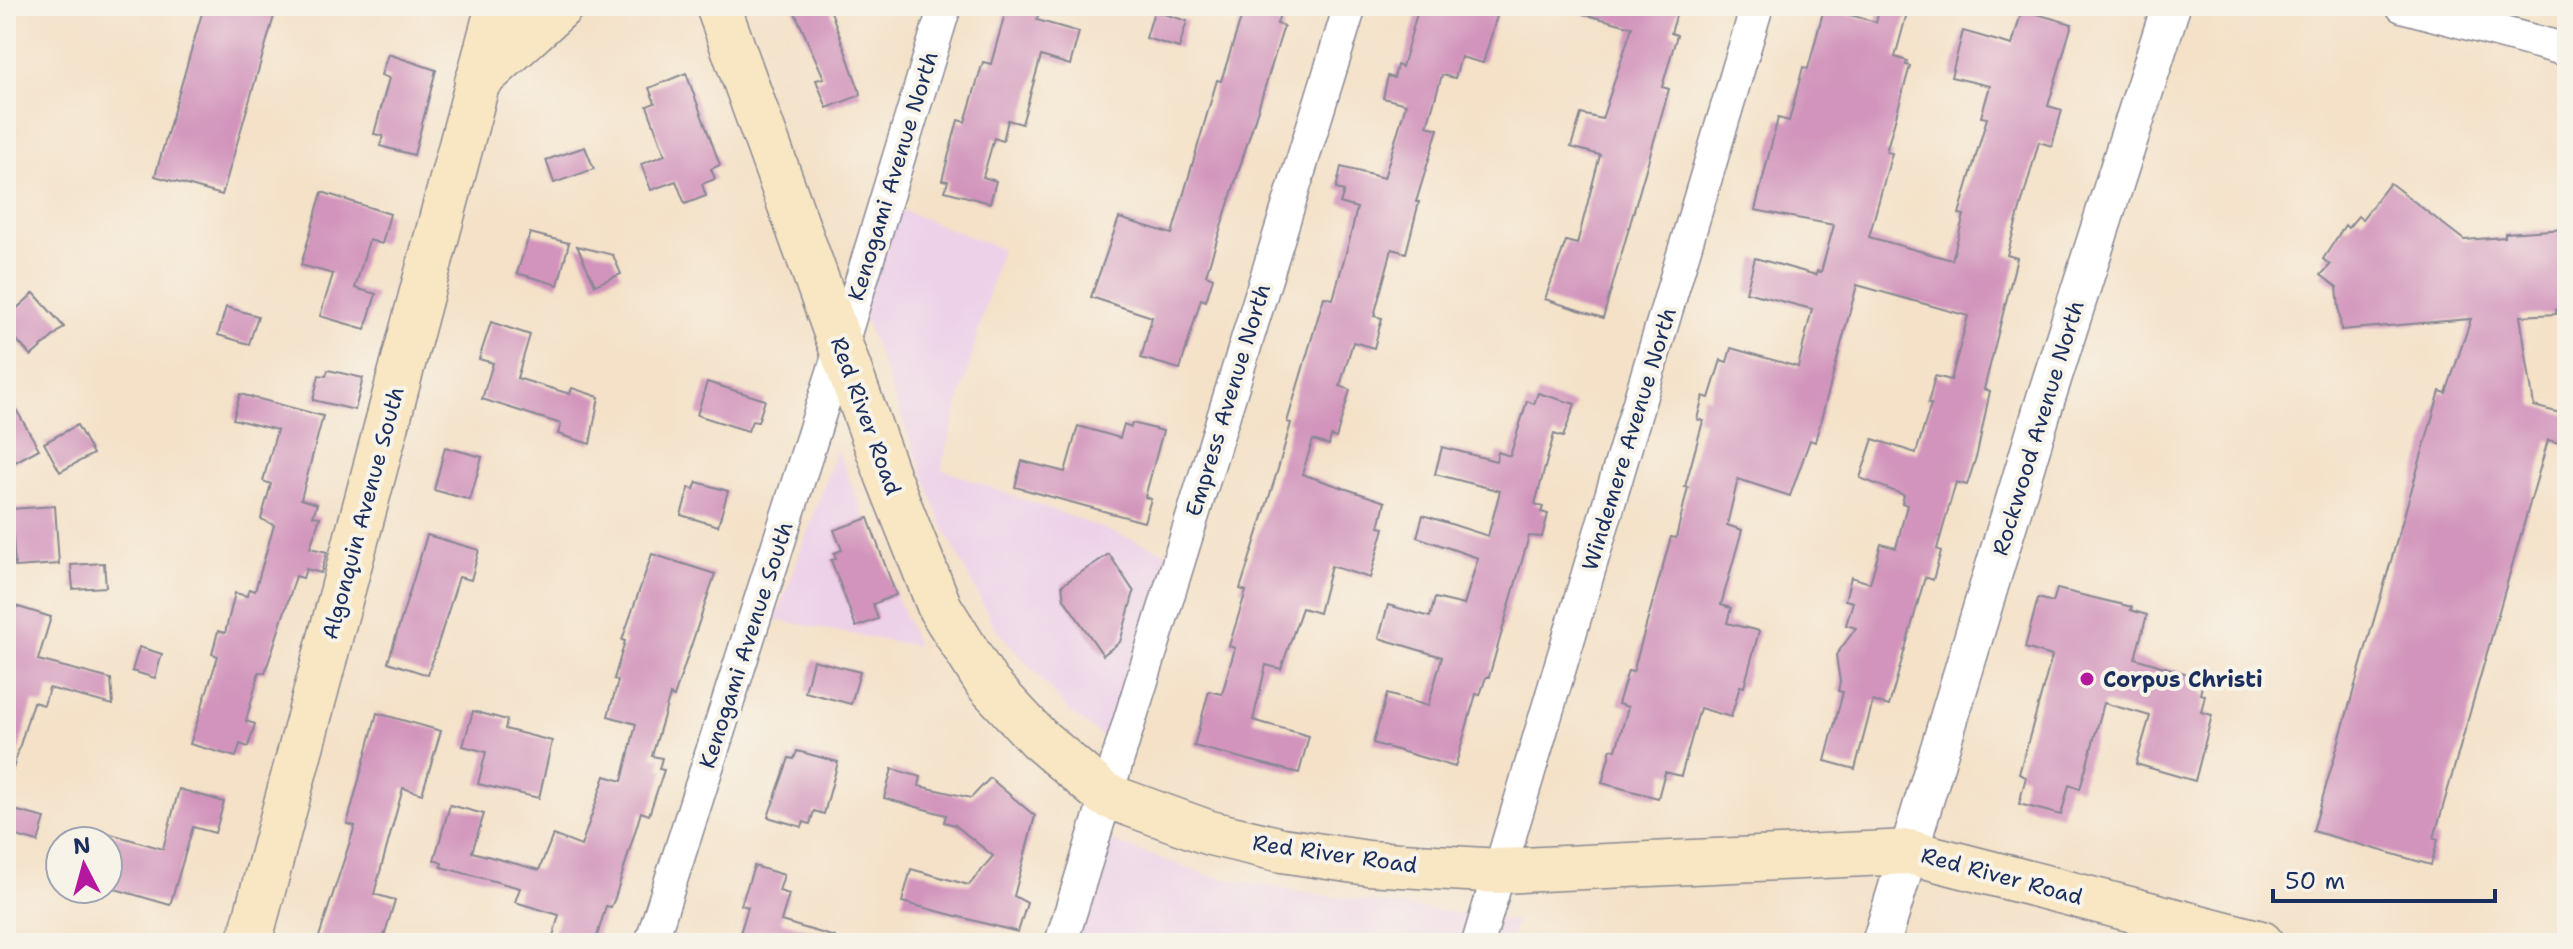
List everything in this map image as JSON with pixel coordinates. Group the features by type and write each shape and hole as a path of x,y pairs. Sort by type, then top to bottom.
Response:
{"main road":[{"name":"Algonquin Avenue South","path":"249,943 498,6"},
{"path":"477,82 561,6"},
{"name":"Red River Road","path":"718,6 841,347 940,608 987,683 1038,738 1105,795 1210,833 1282,850 1368,863 1500,871 1909,852 2261,943"}],"street":[{"name":"Kenogami Avenue North","path":"841,347 945,6"},
{"name":"Empress Avenue North","path":"1061,943 1350,6"},
{"name":"Windemere Avenue North","path":"1478,943 1757,6"},
{"name":"Rockwood Avenue North","path":"1881,943 2045,401 2171,6"},
{"path":"2402,6 2567,50"},
{"name":"Kenogami Avenue South","path":"651,943 841,347"}],"shaded area":[{"path":"894,207 1001,249 941,469 1172,554 1127,755 1071,713 995,628 941,522 863,314"},
{"path":"837,449 917,646 776,620"},
{"path":"1106,839 1210,876 1319,895 1516,921 1510,943 1076,943"}],"building":[{"path":"204,6 277,6 222,195 155,176"},
{"path":"792,6 829,6 861,95 827,108 816,80 824,78"},
{"path":"1007,6 1040,6 1037,20 1079,32 1070,65 1041,56 1022,124 1008,120 1003,141 994,138 983,177 996,181 990,203 945,191 948,181 942,180 958,120 965,122 983,62 991,64"},
{"path":"1245,6 1282,6 1277,24 1284,26 1206,275 1213,278 1206,301 1201,299 1180,369 1141,358 1152,317 1091,297 1119,218 1172,234 1217,80 1221,81"},
{"path":"1419,6 1500,6 1483,63 1461,57 1455,78 1442,75 1427,126 1438,129 1416,202 1419,202 1406,253 1392,249 1374,316 1382,318 1374,348 1353,342 1340,386 1350,390 1336,438 1331,436 1329,445 1313,440 1302,474 1385,502 1379,527 1384,528 1370,578 1331,566 1319,613 1302,608 1281,669 1266,665 1253,720 1309,736 1299,773 1194,746 1209,691 1222,694 1235,648 1229,646 1246,591 1240,589 1278,469 1291,423 1287,422 1324,297 1333,299 1350,238 1357,208 1340,203 1344,191 1336,189 1341,167 1384,178 1406,104 1383,98 1388,76 1394,78 1397,65 1402,67"},
{"path":"1584,6 1679,6 1671,33 1677,35 1662,87 1669,89 1603,318 1545,299 1566,241 1577,244 1600,155 1571,147 1581,114 1602,119 1632,27 1583,14"},
{"path":"1880,6 1907,13 1895,57 1907,61 1906,65 1910,66 1886,152 1892,153 1869,237 1952,260 1964,215 1959,214 1987,118 1981,117 1990,86 1951,77 1963,31 2012,45 2022,10 2072,24 2048,106 2062,110 2052,146 2039,142 2007,255 2017,258 1984,389 1990,391 1977,454 1967,485 1956,482 1937,549 1941,551 1933,580 1925,577 1889,706 1873,701 1855,769 1825,761 1843,692 1838,691 1840,682 1836,655 1856,628 1846,625 1853,602 1845,600 1851,577 1870,583 1881,544 1896,548 1907,505 1902,503 1904,495 1860,478 1873,439 1916,453 1931,404 1928,404 1935,376 1951,380 1968,316 1857,285 1815,442 1810,440 1790,496 1738,479 1727,525 1742,530 1721,605 1731,608 1727,623 1759,631 1744,687 1740,686 1731,717 1700,708 1681,776 1665,772 1658,798 1602,783 1611,749 1616,750 1628,707 1618,704 1628,671 1633,672 1671,537 1676,538 1688,487 1685,487 1703,421 1697,419 1703,396 1709,398 1721,360 1727,362 1731,348 1798,367 1812,309 1746,292 1755,258 1816,275 1817,271 1821,272 1834,225 1755,210 1778,118 1789,121 1803,67 1808,69 1824,8 1876,22"},
{"path":"1154,11 1187,21 1179,48 1146,38"},
{"path":"388,54 436,70 414,155 380,146 383,136 374,134 389,78 381,75"},
{"path":"686,73 720,165 711,169 715,179 702,184 706,196 685,204 676,181 651,190 641,164 665,155 647,106 655,103 649,88"},
{"path":"585,147 594,169 554,183 546,160"},
{"path":"2390,183 2464,240 2505,237 2505,233 2567,229 2567,307 2556,309 2556,314 2520,316 2534,406 2567,415 2567,445 2548,440 2434,838 2438,839 2431,865 2313,831 2440,391 2446,393 2471,319 2341,330 2337,287 2321,275 2330,265 2323,259 2345,225 2348,228 2358,216 2362,219"},
{"path":"322,192 390,214 382,244 369,240 355,288 376,294 365,329 320,316 333,274 301,265"},
{"path":"530,233 569,243 558,285 517,273"},
{"path":"577,246 613,255 621,274 595,285"},
{"path":"34,293 64,327 31,356 6,328 6,318"},
{"path":"226,307 258,316 249,344 218,335"},
{"path":"491,322 530,335 517,378 570,394 572,388 599,397 590,444 558,434 561,424 482,399 493,363 479,359"},
{"path":"328,370 363,378 355,410 313,400 319,375 326,376"},
{"path":"707,382 765,400 758,422 752,421 748,431 697,415"},
{"path":"6,392 39,449 6,467"},
{"path":"1538,393 1575,404 1563,437 1554,434 1535,504 1543,507 1541,512 1548,514 1542,537 1529,536 1489,677 1486,677 1480,695 1476,694 1455,767 1373,743 1387,694 1428,706 1442,657 1379,638 1388,605 1430,617 1435,598 1464,605 1478,558 1417,537 1423,515 1488,536 1500,491 1435,474 1442,447 1496,461 1498,452 1510,456 1527,401 1534,404"},
{"path":"240,394 323,416 301,499 317,504 313,516 320,517 310,548 327,552 321,573 306,569 303,578 296,576 265,673 259,672 246,721 255,724 248,747 240,744 236,757 190,744 218,656 212,654 218,631 225,633 235,593 247,596 249,589 255,591 274,525 261,519 271,484 263,481 277,430 233,419"},
{"path":"1132,423 1163,431 1145,497 1151,499 1144,522 1015,487 1022,461 1065,472 1078,426 1120,438 1124,424 1131,427"},
{"path":"77,425 93,454 60,472 44,443"},
{"path":"445,447 482,457 470,500 434,490"},
{"path":"697,482 728,491 718,526 681,515 689,488 694,489"},
{"path":"55,506 59,564 15,567 11,509"},
{"path":"868,518 896,595 873,604 878,619 856,627 831,560 836,559 834,553 842,550 834,530"},
{"path":"427,535 479,550 471,580 459,577 428,675 388,662"},
{"path":"652,554 715,574 674,697 670,695 652,756 662,758 659,769 664,770 649,815 641,812 615,898 611,907 606,906 595,943 551,943 559,915 515,902 520,888 441,867 442,863 434,860 450,805 484,814 472,852 539,870 553,835 581,846 605,776 622,781 636,724 608,716 618,681 614,679 625,641 622,640"},
{"path":"1109,554 1134,592 1120,642 1103,655 1064,599 1062,585"},
{"path":"104,563 106,587 73,589 71,565"},
{"name":"Corpus Christi","path":"2057,589 2132,607 2130,610 2147,615 2135,658 2204,679 2200,694 2205,695 2201,712 2212,715 2195,781 2136,764 2150,716 2104,703 2080,789 2069,785 2061,815 2019,804 2026,777 2019,774 2052,656 2025,648 2038,598 2053,602"},
{"path":"12,605 51,617 38,660 111,679 113,705 49,688 44,705 33,702 12,772 6,771 6,626"},
{"path":"139,647 162,654 155,678 132,671"},
{"path":"813,660 860,672 851,704 805,692"},
{"path":"473,711 507,720 505,729 552,741 539,798 478,784 486,752 463,746"},
{"path":"377,713 441,731 422,794 403,788 374,894 395,900 382,943 317,943 355,826 347,824"},
{"path":"797,751 838,762 824,814 814,811 810,824 804,822 802,827 768,817 789,758 794,759"},
{"path":"892,769 921,777 919,786 971,798 990,778 1035,816 1014,896 1027,903 1018,932 902,902 911,869 969,885 993,856 955,825 944,822 946,815 884,798"},
{"path":"179,789 224,802 215,833 193,827 170,905 124,892 124,838 163,849"},
{"path":"6,808 45,818 38,842 6,833"},
{"path":"754,866 784,875 779,891 789,894 781,921 835,937 834,943 737,943 748,907 741,905"}],"place":[{"name":"Corpus Christi","path":"2087,679"}]}
